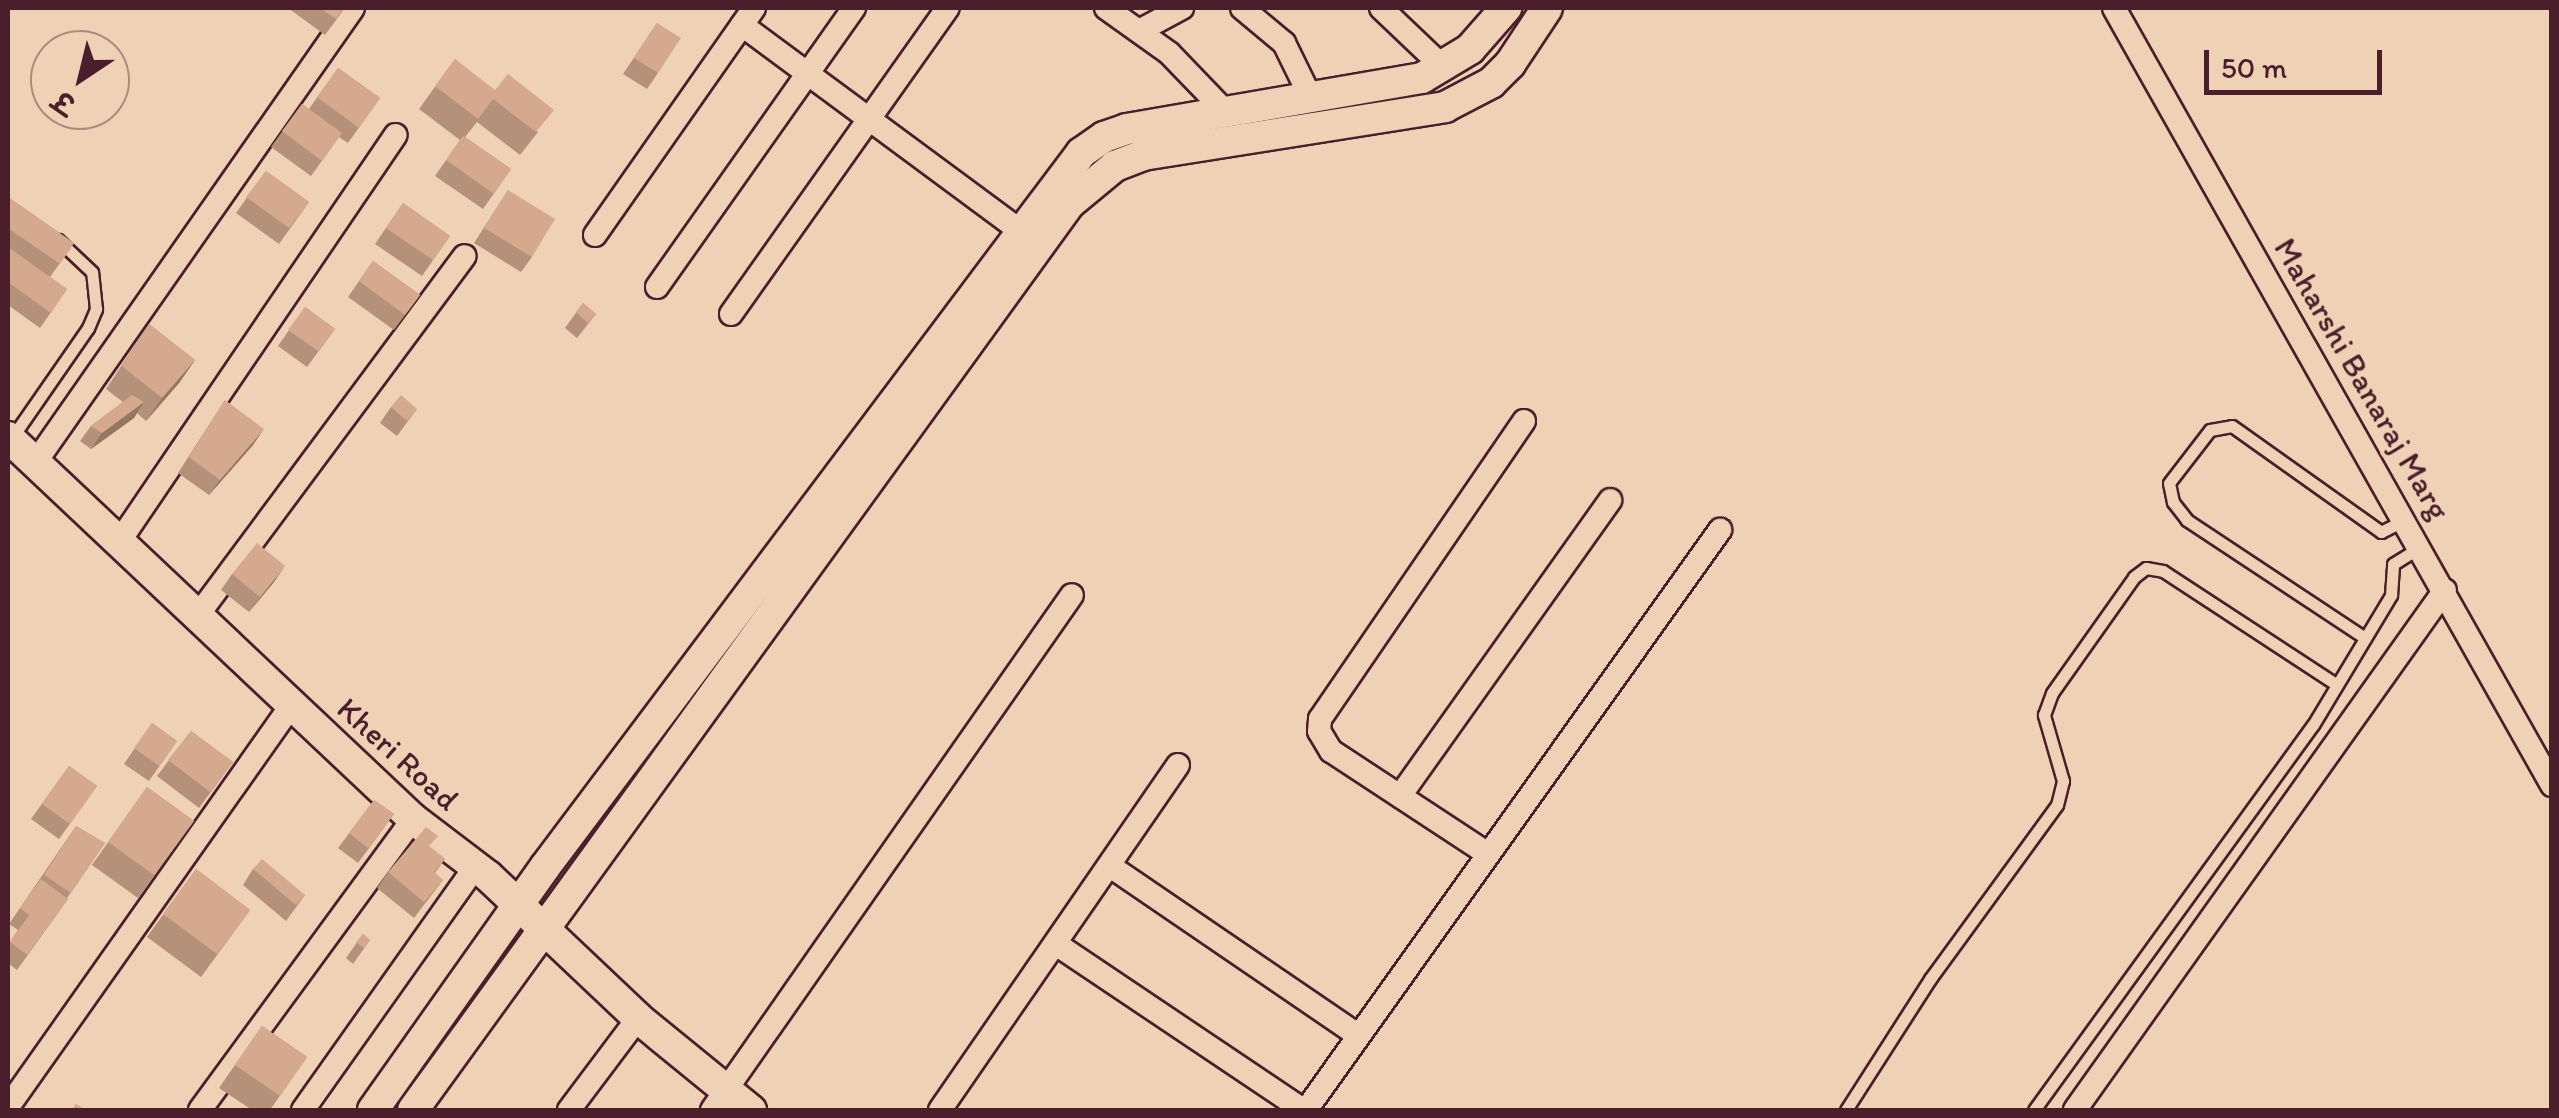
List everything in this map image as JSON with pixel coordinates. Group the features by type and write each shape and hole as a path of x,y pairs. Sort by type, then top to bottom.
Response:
{"street":[{"path":"36,463 353,8"},
{"path":"658,288 854,8"},
{"path":"731,314 948,8"},
{"path":"1106,8 1168,53 1225,111"},
{"path":"1139,32 1182,8"},
{"path":"1242,8 1284,44 1310,96"},
{"path":"1380,8 1444,68"},
{"path":"372,1110 518,904 1071,164 1104,137 1225,111 1422,78 1470,49 1506,8"},
{"path":"414,1110 542,926 1069,204 1115,166 1144,154 1445,107 1491,83 1510,64 1547,8"},
{"name":"Maharshi Banaraj Marg","path":"2114,8 2552,785"},
{"path":"596,235 748,16 808,74 1019,230"},
{"path":"119,542 396,135"},
{"path":"198,615 465,256"},
{"path":"1488,854 1331,751 1319,731 1320,719 1524,421"},
{"name":"Kheri Road","path":"9,440 414,820 542,926 719,1100 751,1110"},
{"path":"1400,796 1610,500"},
{"path":"1056,944 1304,1110 1720,530"},
{"path":"2074,1110 2445,590"},
{"path":"719,1100 1072,595"},
{"path":"8,1107 292,704"},
{"path":"940,1110 1178,765"},
{"path":"200,1110 414,820"},
{"path":"1110,866 1358,1035"},
{"path":"303,1110 475,867"},
{"path":"569,1110 638,1018"}],"lane":[{"path":"9,440 88,328 96,308 92,272 52,236"},
{"path":"2365,638 2187,520 2173,502 2169,483 2210,430 2232,426 2381,532 2405,520"},
{"path":"2034,1110 2313,726 2391,595 2393,564 2420,547"},
{"path":"1846,1110 1930,979 2057,805 2063,781 2044,716 2052,693 2134,577 2146,568 2163,571 2336,684"}],"building":[{"path":"320,8 344,8 336,19"},
{"path":"657,23 681,38 658,73 634,58"},
{"path":"455,59 495,90 508,74 554,110 536,132 493,99 478,119 435,86"},
{"path":"338,68 380,98 359,128 317,97"},
{"path":"302,104 342,133 322,161 282,131"},
{"path":"463,136 511,169 494,194 446,160"},
{"path":"266,171 309,202 289,228 246,197"},
{"path":"508,190 555,219 532,257 484,228"},
{"path":"8,197 74,243 60,264 8,228"},
{"path":"403,203 450,236 433,260 386,228"},
{"path":"8,247 67,289 51,313 8,282"},
{"path":"373,261 420,295 405,315 359,281"},
{"path":"583,303 596,314 588,323 576,312"},
{"path":"305,307 335,329 318,351 288,330"},
{"path":"149,324 195,360 162,398 122,366"},
{"path":"132,395 144,402 102,433 91,426"},
{"path":"401,395 417,409 407,421 391,407"},
{"path":"225,400 264,429 220,480 189,457"},
{"path":"257,543 285,566 260,597 232,574"},
{"path":"152,723 177,741 159,766 134,748"},
{"path":"191,731 233,762 210,792 168,760"},
{"path":"69,766 97,786 70,824 42,804"},
{"path":"147,787 194,821 154,875 108,842"},
{"path":"374,800 394,814 368,848 349,833"},
{"path":"76,826 105,843 71,893 44,875"},
{"path":"426,827 438,836 429,846 445,859 434,872 443,880 424,902 388,872"},
{"path":"262,859 305,895 296,905 253,869"},
{"path":"196,869 250,910 217,954 163,914"},
{"path":"41,879 68,899 27,955 10,942 29,915 20,908"},
{"path":"363,934 370,940 364,948 356,942"},
{"path":"262,1026 307,1057 280,1096 235,1065"}]}
